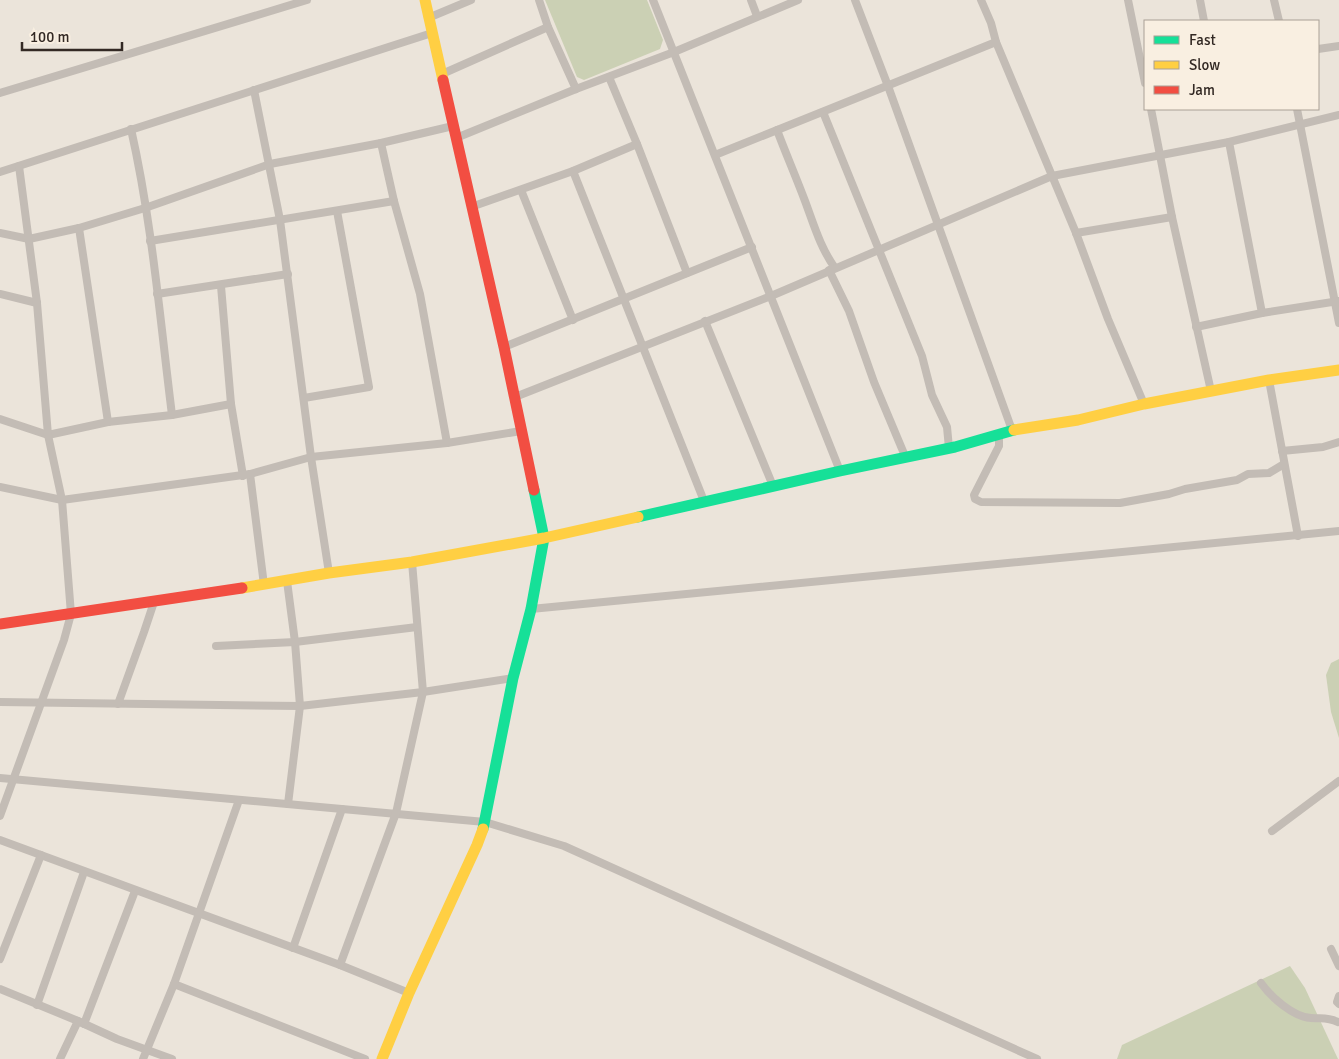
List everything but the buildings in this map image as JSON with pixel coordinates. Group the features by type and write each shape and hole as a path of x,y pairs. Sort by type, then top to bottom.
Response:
{"street":[{"path":"0,93 307,0"},
{"path":"382,1059 409,993 485,822 513,678 531,609 544,538 504,347 425,0"},
{"path":"428,18 471,0"},
{"path":"538,0 576,89"},
{"path":"654,0 840,471"},
{"path":"750,0 757,16"},
{"path":"456,138 576,89 674,52 785,2 798,0"},
{"path":"855,0 888,86 1012,430"},
{"path":"980,0 991,23 996,42 1076,233 1108,319 1144,404"},
{"path":"1128,0 1144,78"},
{"path":"1200,0 1204,20"},
{"path":"1274,0 1279,20"},
{"path":"442,74 548,27"},
{"path":"0,172 131,128 432,33"},
{"path":"715,155 996,42"},
{"path":"1319,49 1339,46"},
{"path":"609,77 687,273"},
{"path":"254,90 280,220 311,457 329,573"},
{"path":"1151,110 1172,217 1211,391"},
{"path":"1297,110 1337,302 1339,323"},
{"path":"823,112 922,356 932,395 947,427 949,448"},
{"path":"515,398 771,296 1052,176 1229,142 1339,115"},
{"path":"0,233 29,239 78,228 145,208 270,164 381,143 453,126"},
{"path":"131,128 140,170 158,294 172,415"},
{"path":"776,130 806,203 815,232 849,311 874,382 905,456"},
{"path":"1229,142 1262,313"},
{"path":"381,143 394,201 420,294 447,443"},
{"path":"471,207 573,171 637,144"},
{"path":"0,816 64,640 71,614 62,500 48,435 36,303 19,166"},
{"path":"573,171 704,501"},
{"path":"521,190 573,320"},
{"path":"150,241 394,201"},
{"path":"304,398 369,387 337,211"},
{"path":"1076,233 1172,217"},
{"path":"78,228 108,422"},
{"path":"504,347 752,247"},
{"path":"158,294 221,286 288,274"},
{"path":"221,286 231,404 246,475 264,584"},
{"path":"0,294 36,303"},
{"path":"1196,327 1262,313 1337,302"},
{"path":"705,321 772,486"},
{"path":"0,624 412,562 544,538 905,456 949,448 1012,430 1078,420 1144,404 1269,380 1339,370"},
{"path":"1269,380 1298,536"},
{"path":"0,419 48,435 108,422 172,415 231,404"},
{"path":"1,490 62,500 246,475 311,457 447,443 521,431"},
{"path":"999,435 999,446 974,495 975,499 981,502 1120,503 1237,480 1248,474 1269,473 1284,464"},
{"path":"1282,451 1323,447 1339,442"},
{"path":"531,609 1339,531"},
{"path":"340,965 396,813 423,692 412,562"},
{"path":"287,581 295,642 300,706 288,804"},
{"path":"118,704 154,602"},
{"path":"216,646 295,642 417,627"},
{"path":"0,702 300,706 423,692 513,678"},
{"path":"0,778 485,822 564,846 1037,1059"},
{"path":"1272,831 1339,782"},
{"path":"143,1059 174,984 239,800"},
{"path":"293,948 342,809"},
{"path":"0,840 340,965 409,993"},
{"path":"0,959 41,855"},
{"path":"37,1005 84,872"},
{"path":"60,1059 81,1022 135,891"},
{"path":"1331,949 1339,966"},
{"path":"1261,983 1268,994 1298,1014 1310,1018 1328,1018 1338,1021 1339,1031"},
{"path":"174,984 365,1059"},
{"path":"0,989 172,1059"},
{"path":"1339,996 1337,1002 1339,1004"}],"green space":[{"path":"545,0 647,0 663,40 660,49 584,80 577,77"},
{"path":"1339,659 1339,738 1331,712 1326,675 1331,663"},
{"path":"1290,966 1305,988 1338,1059 1117,1059 1122,1045"}],"traffic: fast":[{"path":"638,517 955,447 1014,430"},
{"path":"483,829 513,678 531,609 544,538 534,490"}],"traffic: slow":[{"path":"425,0 443,80"},
{"path":"1014,430 1078,420 1144,404 1269,380 1339,370"},
{"path":"242,588 329,573 412,562 544,538 638,517"},
{"path":"382,1059 409,993 483,829"}],"traffic: jam":[{"path":"443,80 504,347 534,490"},
{"path":"0,624 242,588"}]}
